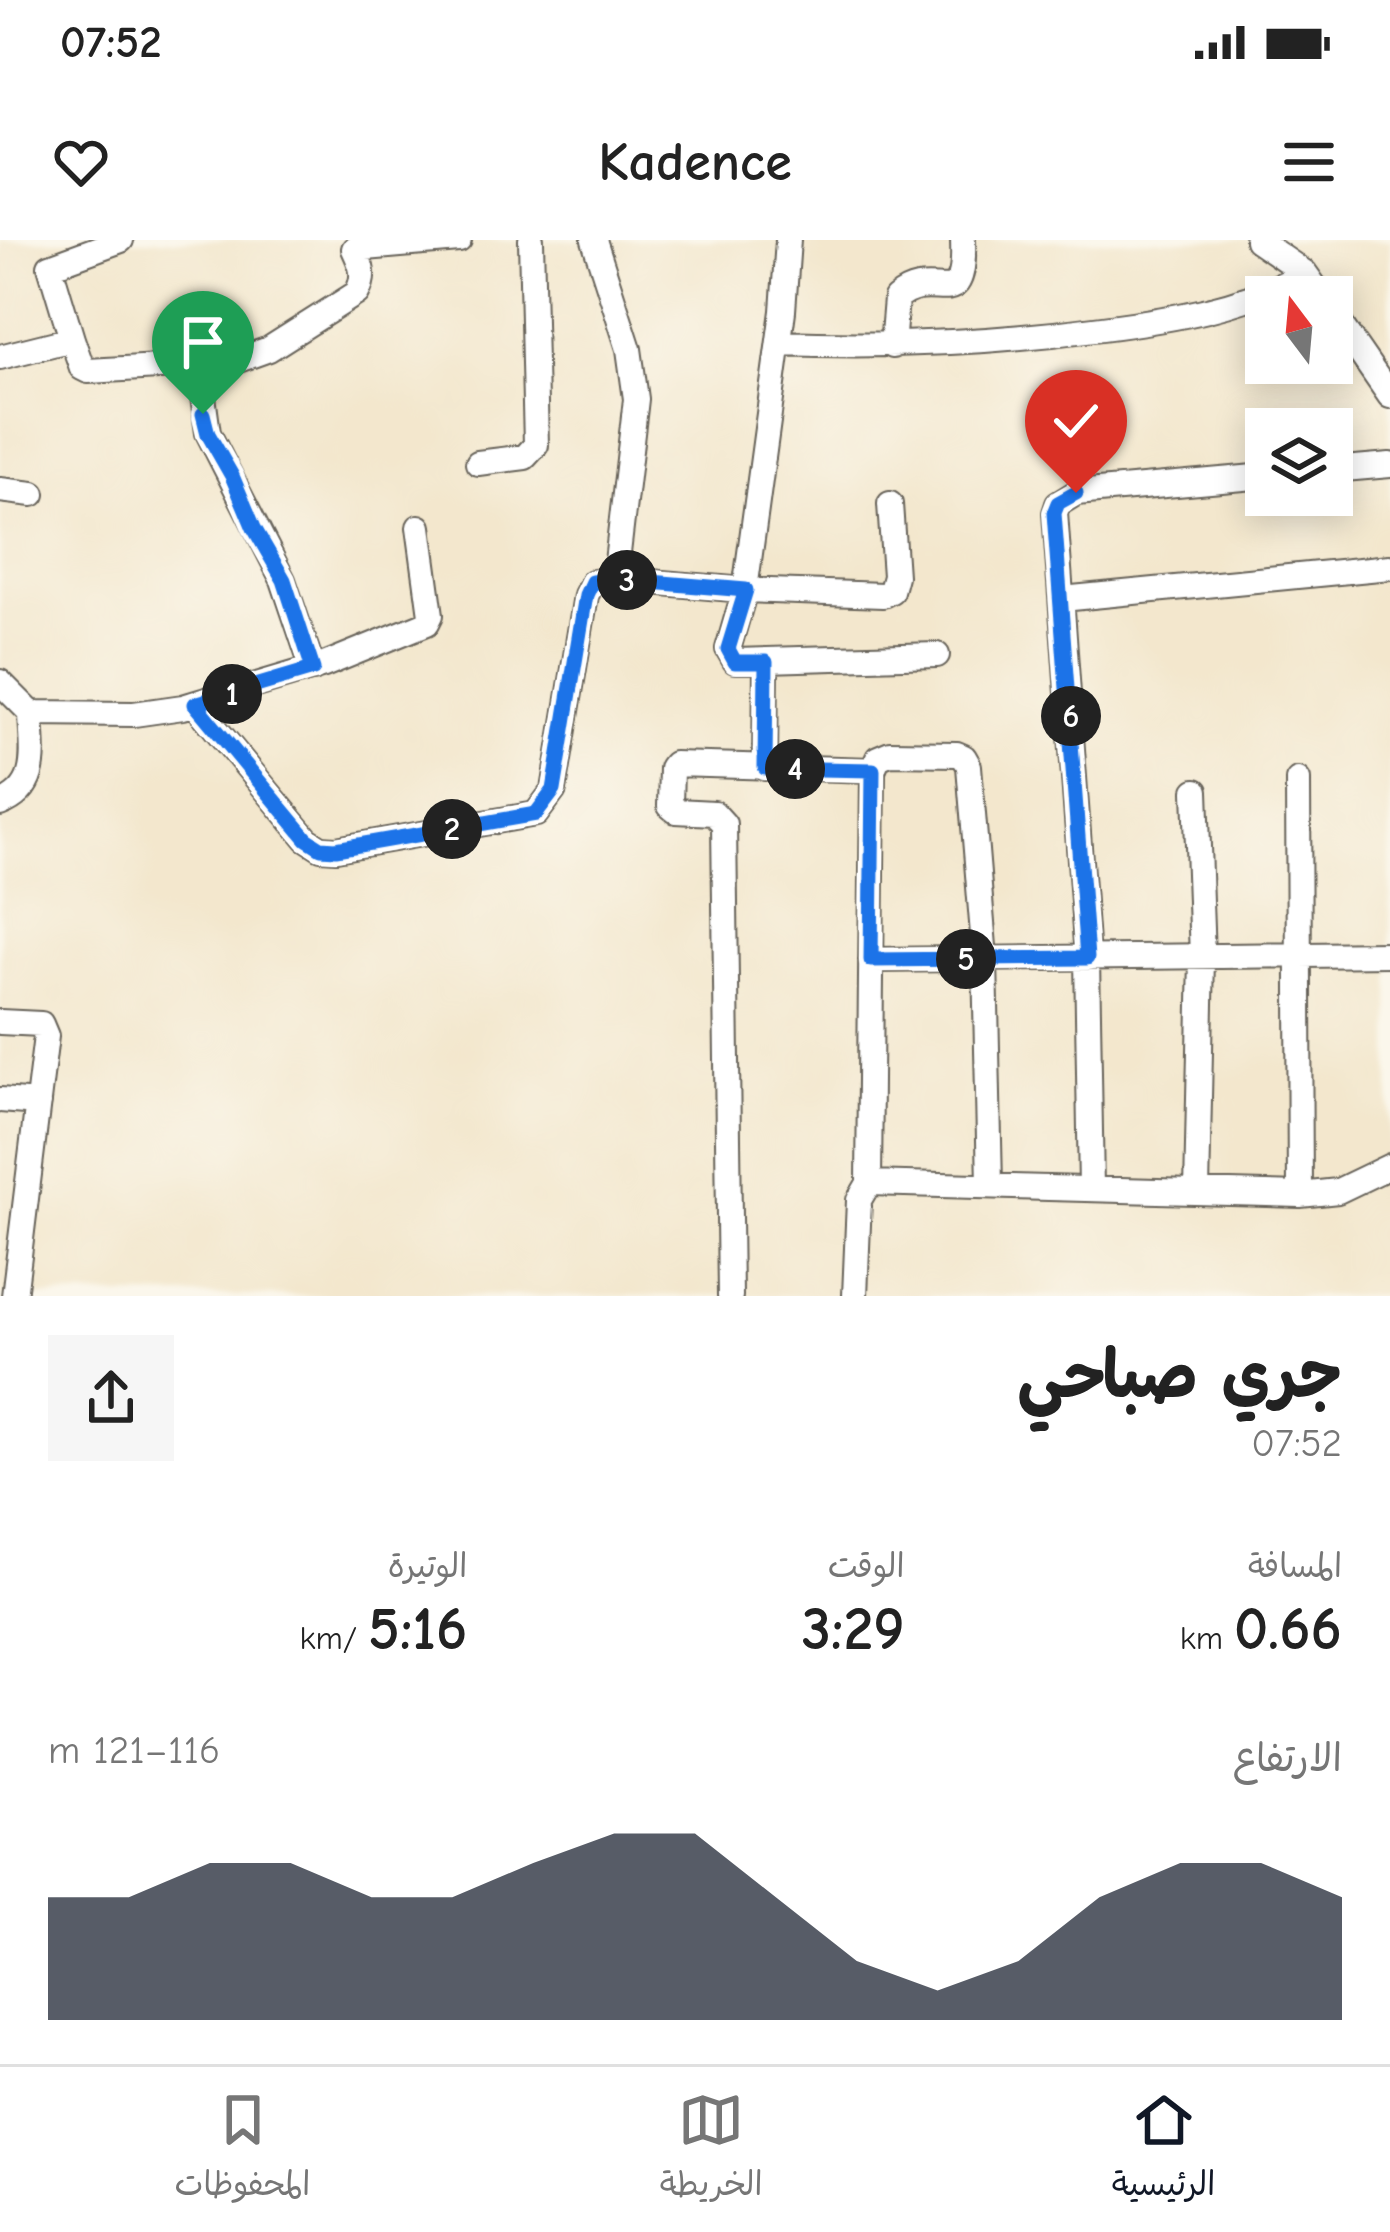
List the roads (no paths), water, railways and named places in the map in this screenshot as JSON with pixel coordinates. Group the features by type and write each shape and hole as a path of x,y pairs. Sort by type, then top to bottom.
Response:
{"street":[{"path":"121,240 50,266 82,368 88,371 230,363 269,349 357,293 363,268 349,244 459,240"},
{"path":"478,463 525,457 536,445 531,240"},
{"path":"594,240 629,349 636,399 615,579"},
{"path":"788,240 746,590 729,654 735,662 937,655"},
{"path":"892,346 896,299 911,289 954,287 960,282 963,240"},
{"path":"1257,240 1308,276"},
{"path":"779,343 892,346 1017,340 1149,322 1245,302 1305,272"},
{"path":"0,357 72,339"},
{"path":"1353,342 1390,396"},
{"path":"199,367 208,434 284,580 313,669"},
{"path":"1353,468 1390,465"},
{"path":"1091,1188 1087,958 1054,513 1058,503 1076,493 1245,478"},
{"path":"0,490 33,494"},
{"path":"195,704 307,839 321,848 536,814 554,790 586,595 598,579 883,596 891,591 895,576 890,504"},
{"path":"0,682 31,713 134,714 195,704 313,669 428,623 431,615 419,526"},
{"path":"1062,599 1390,567"},
{"path":"765,768 766,662"},
{"path":"0,804 20,795 29,780 31,713"},
{"path":"855,1296 859,1200 869,1183 873,770 878,758 890,752 957,754 967,762 985,959 990,1185"},
{"path":"730,1296 724,824 714,813 673,809 671,768 678,764 873,770"},
{"path":"1298,780 1300,1195"},
{"path":"1196,791 1202,957 1197,1192"},
{"path":"871,960 1390,954"},
{"path":"0,1022 32,1022 44,1028 46,1036 14,1296"},
{"path":"0,1100 38,1102"},
{"path":"869,1183 1300,1195 1337,1191 1390,1166"}]}
